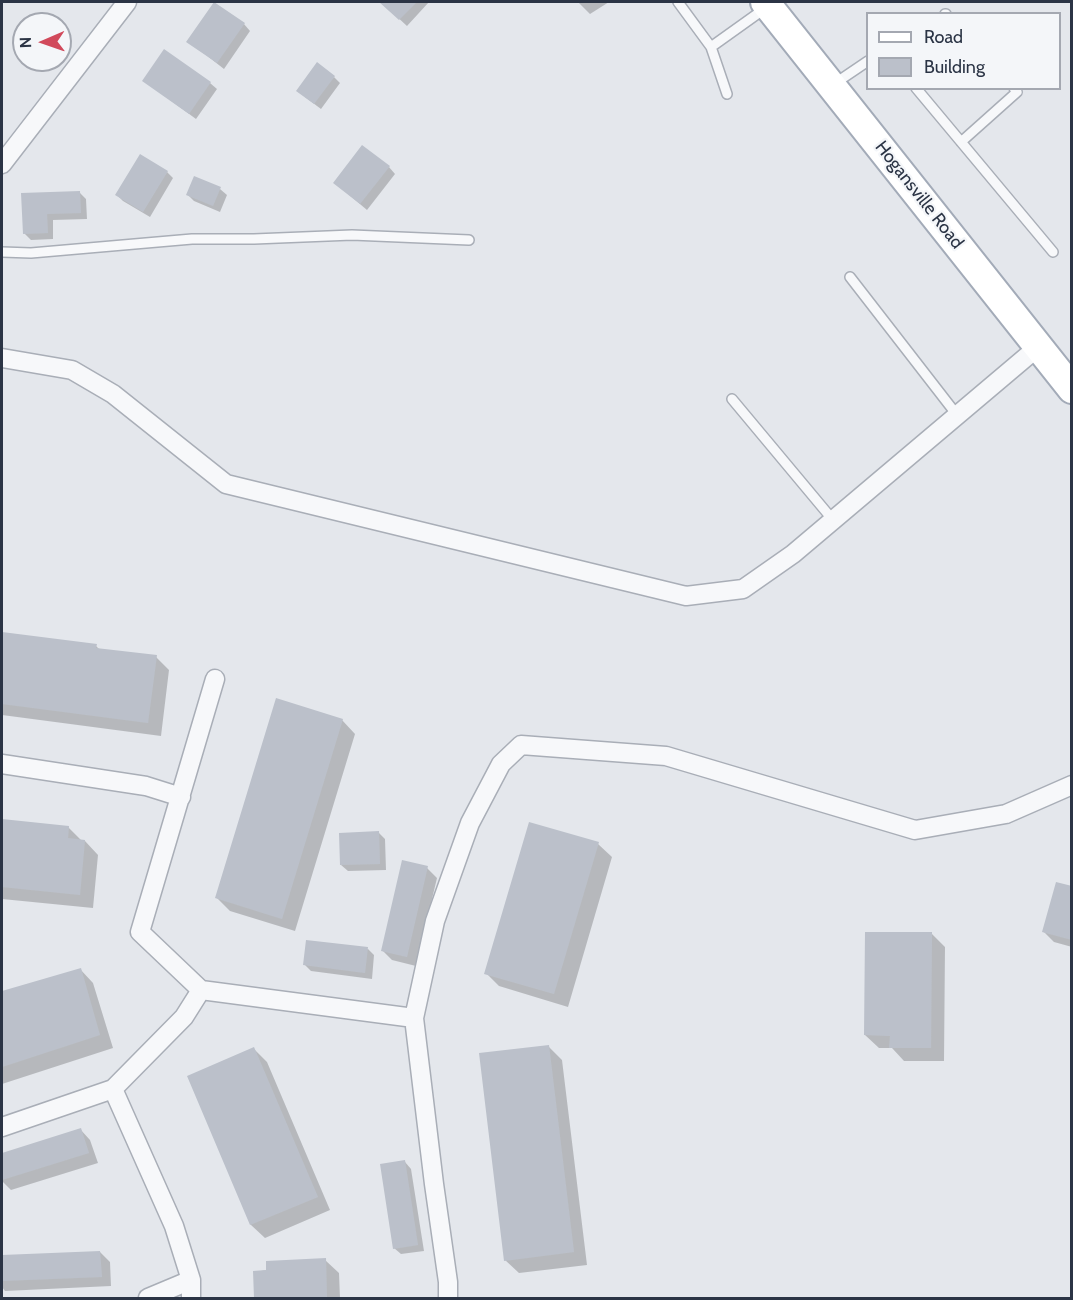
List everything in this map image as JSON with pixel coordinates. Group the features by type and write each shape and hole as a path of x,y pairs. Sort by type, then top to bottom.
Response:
{"main road":[{"name":"Hogansville Road","path":"767,4 1071,389"}],"street":[{"path":"2,164 127,2"},
{"path":"2,358 72,370 113,394 226,484 686,596 743,589 793,554 1038,347"},
{"path":"215,680 140,932 201,990 414,1018"},
{"path":"448,1299 448,1282 414,1018 435,921 470,823 501,764 521,745 666,756 915,830 1006,813 1071,785"},
{"path":"2,764 146,786 181,797"},
{"path":"2,1127 113,1089 184,1017 201,990"},
{"path":"113,1089 174,1226 191,1280 191,1299"},
{"path":"148,1299 191,1280"}],"lane":[{"path":"678,2 711,47 727,94"},
{"path":"711,47 767,4"},
{"path":"832,86 866,62"},
{"path":"918,90 1053,252"},
{"path":"961,142 1017,92 1016,90"},
{"path":"2,252 31,253 192,238 254,239 352,235 469,240"},
{"path":"850,277 957,415"},
{"path":"732,399 833,520"}],"building":[{"path":"214,2 245,23 217,63 186,42"},
{"path":"379,2 417,2 399,20"},
{"path":"164,49 211,82 189,114 142,81"},
{"path":"317,62 335,76 314,104 296,91"},
{"path":"362,145 390,166 360,204 333,183"},
{"path":"140,154 168,171 143,212 115,195"},
{"path":"194,176 221,187 213,206 186,195"},
{"path":"80,191 81,213 47,214 48,233 23,234 21,193"},
{"path":"2,632 97,644 96,648 157,655 148,723 2,704"},
{"path":"276,698 343,719 282,919 215,898"},
{"path":"2,819 69,826 68,838 85,840 80,895 2,887"},
{"path":"529,822 599,842 554,994 484,974"},
{"path":"379,831 380,864 340,865 339,833"},
{"path":"402,860 428,866 407,957 381,951"},
{"path":"1056,882 1072,886 1072,940 1042,932"},
{"path":"865,932 932,932 931,1048 889,1048 890,1036 864,1035"},
{"path":"306,940 368,947 365,973 303,965"},
{"path":"81,968 100,1035 2,1067 2,991"},
{"path":"549,1045 574,1252 504,1261 479,1053"},
{"path":"254,1047 318,1197 250,1225 187,1076"},
{"path":"81,1128 89,1153 2,1180 2,1153"},
{"path":"405,1160 418,1245 393,1249 380,1164"},
{"path":"100,1251 102,1277 2,1281 2,1255"},
{"path":"326,1258 327,1298 254,1298 253,1271 266,1270 266,1261"}]}
